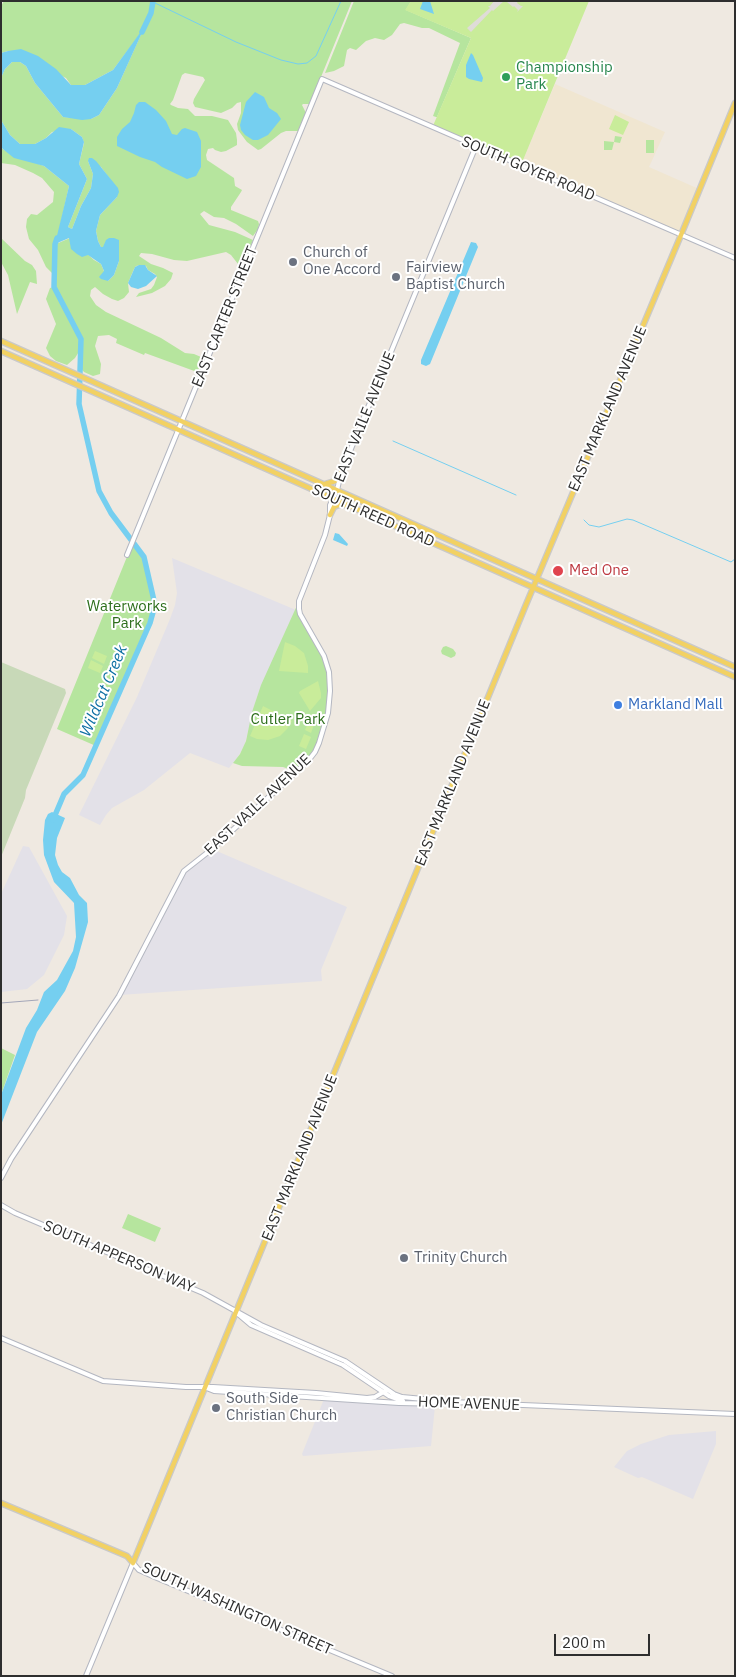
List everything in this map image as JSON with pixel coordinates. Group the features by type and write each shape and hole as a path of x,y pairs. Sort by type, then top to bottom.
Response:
{"main road":[{"name":"EAST MARKLAND AVENUE","path":"133,1563 536,579 682,234 735,103"},
{"name":"SOUTH REED ROAD","path":"1,341 735,667"},
{"name":"SOUTH REED ROAD","path":"1,351 735,677"},
{"path":"324,484 335,481 341,473"},
{"path":"330,515 334,507 338,505 350,506"},
{"name":"SOUTH WASHINGTON STREET","path":"1,1503 127,1556 133,1563"}],"street":[{"name":"SOUTH GOYER ROAD","path":"322,79 735,258"},
{"name":"EAST CARTER STREET","path":"127,555 322,79"},
{"name":"EAST VAILE AVENUE","path":"1,1178 11,1158 119,996 184,871 229,833 308,761 315,752 324,731 328,713 330,679 328,664 300,614 299,601 325,535 330,515 330,505 337,490 341,473 476,146"},
{"name":"SOUTH APPERSON WAY","path":"1,1204 15,1213 203,1294 236,1312 251,1325 343,1365 394,1398 412,1402"},
{"name":"HOME AVENUE","path":"1,1338 103,1381 316,1393 367,1398 372,1398 385,1391"},
{"name":"HOME AVENUE","path":"204,1387 214,1391 400,1403 445,1404 452,1402 735,1414"},
{"name":"SOUTH APPERSON WAY","path":"385,1391 402,1397 452,1402"},
{"path":"86,1676 133,1563"},
{"name":"SOUTH WASHINGTON STREET","path":"133,1563 140,1570 157,1578 392,1676"}],"shaded area":[{"path":"494,1 504,1 492,10 471,32 467,28 490,8 488,6"},
{"path":"504,1 518,1 517,3 523,6 517,12 518,10 514,6"},
{"path":"555,84 665,132 649,167 699,189 681,235 521,165"},
{"path":"172,558 296,610 257,697 244,747 229,768 190,753 144,790 112,808 100,825 79,815 137,697 170,619 177,593"},
{"path":"23,846 29,847 67,916 64,935 44,975 27,989 1,992 1,894"},
{"path":"212,849 347,907 321,970 322,981 120,995 184,871"},
{"path":"324,1399 435,1406 431,1446 303,1456 302,1454"},
{"path":"716,1431 716,1444 693,1499 614,1467 627,1451 641,1444 669,1435"}],"green space":[{"path":"4,1 352,1 312,99 309,104 302,105 306,113 298,131 281,133 258,150 247,142 238,130 237,124 241,113 241,102 221,113 195,107 194,99 205,80 203,77 185,73 182,75 170,104 178,108 188,109 195,116 212,116 228,120 236,133 237,145 221,152 213,148 208,149 207,160 234,178 235,186 242,190 231,210 258,221 258,229 253,236 224,218 214,217 204,211 200,214 209,225 235,232 253,240 243,266 238,264 226,252 187,261 141,253 139,256 151,264 173,273 165,286 152,293 136,297 139,293 151,289 157,277 146,266 141,265 136,266 134,269 128,283 129,292 118,301 103,294 95,287 91,290 90,296 96,305 106,312 161,338 185,353 201,357 201,365 197,372 145,353 144,355 116,343 117,339 109,335 98,336 95,346 101,364 100,374 93,376 84,372 80,367 80,350 67,365 56,361 50,356 46,348 56,324 46,299 50,288 54,287 55,276 46,267 38,250 29,239 26,227 27,219 31,214 37,215 53,202 54,192 42,178 33,173 15,165 1,163 1,147 4,150 44,166 69,186 56,244 70,238 101,264 108,281 114,275 119,261 119,240 103,248 98,241 96,231 100,215 117,197 110,179 101,167 88,161 93,174 91,188 81,206 72,229 68,227 87,179 79,164 84,143 82,137 71,129 52,132 35,144 20,144 10,135 1,120 1,78 5,69 12,62 20,62 26,66 35,83 63,117 91,119 99,115 117,88 143,30 113,70 85,85 71,85 66,78 8,51 1,53 1,6"},
{"path":"354,1 411,1 406,10 471,38 437,117 433,116 460,43 429,28 404,23 400,24 392,35 384,40 375,38 366,41 356,50 350,48 347,50 344,66 325,73"},
{"name":"Championship Park","path":"411,1 589,1 521,165 432,128 471,38 405,10"},
{"path":"615,115 629,122 623,135 609,129"},
{"path":"615,136 622,137 620,143 614,142"},
{"path":"646,140 654,140 654,153 646,153"},
{"path":"604,141 614,142 612,150 604,150"},
{"path":"1,238 25,261 32,265 36,271 37,284 30,282 17,314 8,275 1,262"},
{"name":"Waterworks Park","path":"133,542 144,557 155,605 150,623 96,746 57,729"},
{"name":"Cutler Park","path":"299,601 299,609 328,664 330,698 315,752 297,772 283,767 242,766 233,763 246,741 252,712 261,685"},
{"path":"285,642 295,646 304,653 308,673 279,671"},
{"path":"446,646 453,649 456,653 455,656 451,658 442,654 443,647"},
{"path":"95,651 107,656 104,664 92,658"},
{"path":"91,660 103,666 100,673 88,668"},
{"path":"1,662 65,689 66,693 1,857"},
{"path":"318,681 321,698 310,711 299,693"},
{"path":"263,706 292,721 280,736 268,740 250,736"},
{"path":"312,714 317,717 311,733 305,730"},
{"path":"304,734 311,737 306,749 299,746"},
{"path":"1,1048 15,1055 1,1095"},
{"path":"128,1214 161,1228 155,1242 122,1228"}],"water":[{"path":"423,1 430,1 434,14 420,9"},
{"path":"145,26 117,88 99,115 91,119 82,120 63,117 35,83 26,66 20,62 12,62 5,69 1,78 1,53 21,49 38,56 56,69 71,85 85,85 113,70"},
{"path":"471,53 483,78 482,82 466,77 466,65"},
{"path":"255,92 264,97 269,108 277,113 281,119 268,135 258,140 253,140 245,135 240,125 246,102"},
{"path":"139,102 145,102 156,110 166,121 172,134 177,135 185,128 197,132 201,141 201,167 196,176 187,179 155,162 117,146 117,137 130,122 136,105"},
{"path":"1,120 10,135 20,144 35,144 59,127 71,129 82,137 84,142 79,164 87,179 68,227 72,229 81,206 91,188 93,174 88,161 89,158 96,161 118,188 117,197 100,215 96,231 101,247 109,238 119,240 119,261 114,275 108,281 99,277 104,271 101,264 88,255 82,257 77,254 71,249 69,238 55,244 69,186 44,166 14,158 4,150 1,147"},
{"path":"471,242 476,243 478,247 430,364 426,366 421,364 421,360"},
{"path":"145,265 148,270 157,276 146,286 138,289 131,287 128,283 135,267"},
{"path":"335,533 339,534 348,544 347,546 333,540"},
{"path":"52,812 65,818 57,838 55,855 58,865 62,872 70,878 79,895 87,903 88,922 75,968 65,991 37,1032 1,1125 1,1095 26,1028 37,1010 44,992 57,980 73,951 76,937 74,903 54,882 44,855 45,820 48,814"}],"waterway":[{"name":"Wildcat Creek","path":"142,32 151,13 153,1"},
{"path":"153,2 236,42 281,60 298,64 307,63 316,56 341,1"},
{"name":"Wildcat Creek","path":"53,820 64,794 83,775 150,623 155,605 144,557 111,513 99,491 79,404 81,339 54,287 55,244 57,238"},
{"path":"393,441 516,495"},
{"path":"584,520 589,525 599,527 627,519 633,520 731,562 735,559"}],"railway":[{"path":"1,1003 38,1000"}],"place":[{"name":"Championship Park","path":"506,77"},
{"name":"Church of One Accord","path":"293,262"},
{"name":"Fairview Baptist Church","path":"396,277"},
{"name":"Med One","path":"558,571"},
{"name":"Markland Mall","path":"618,705"},
{"name":"Trinity Church","path":"404,1258"},
{"name":"South Side Christian Church","path":"216,1408"}]}
